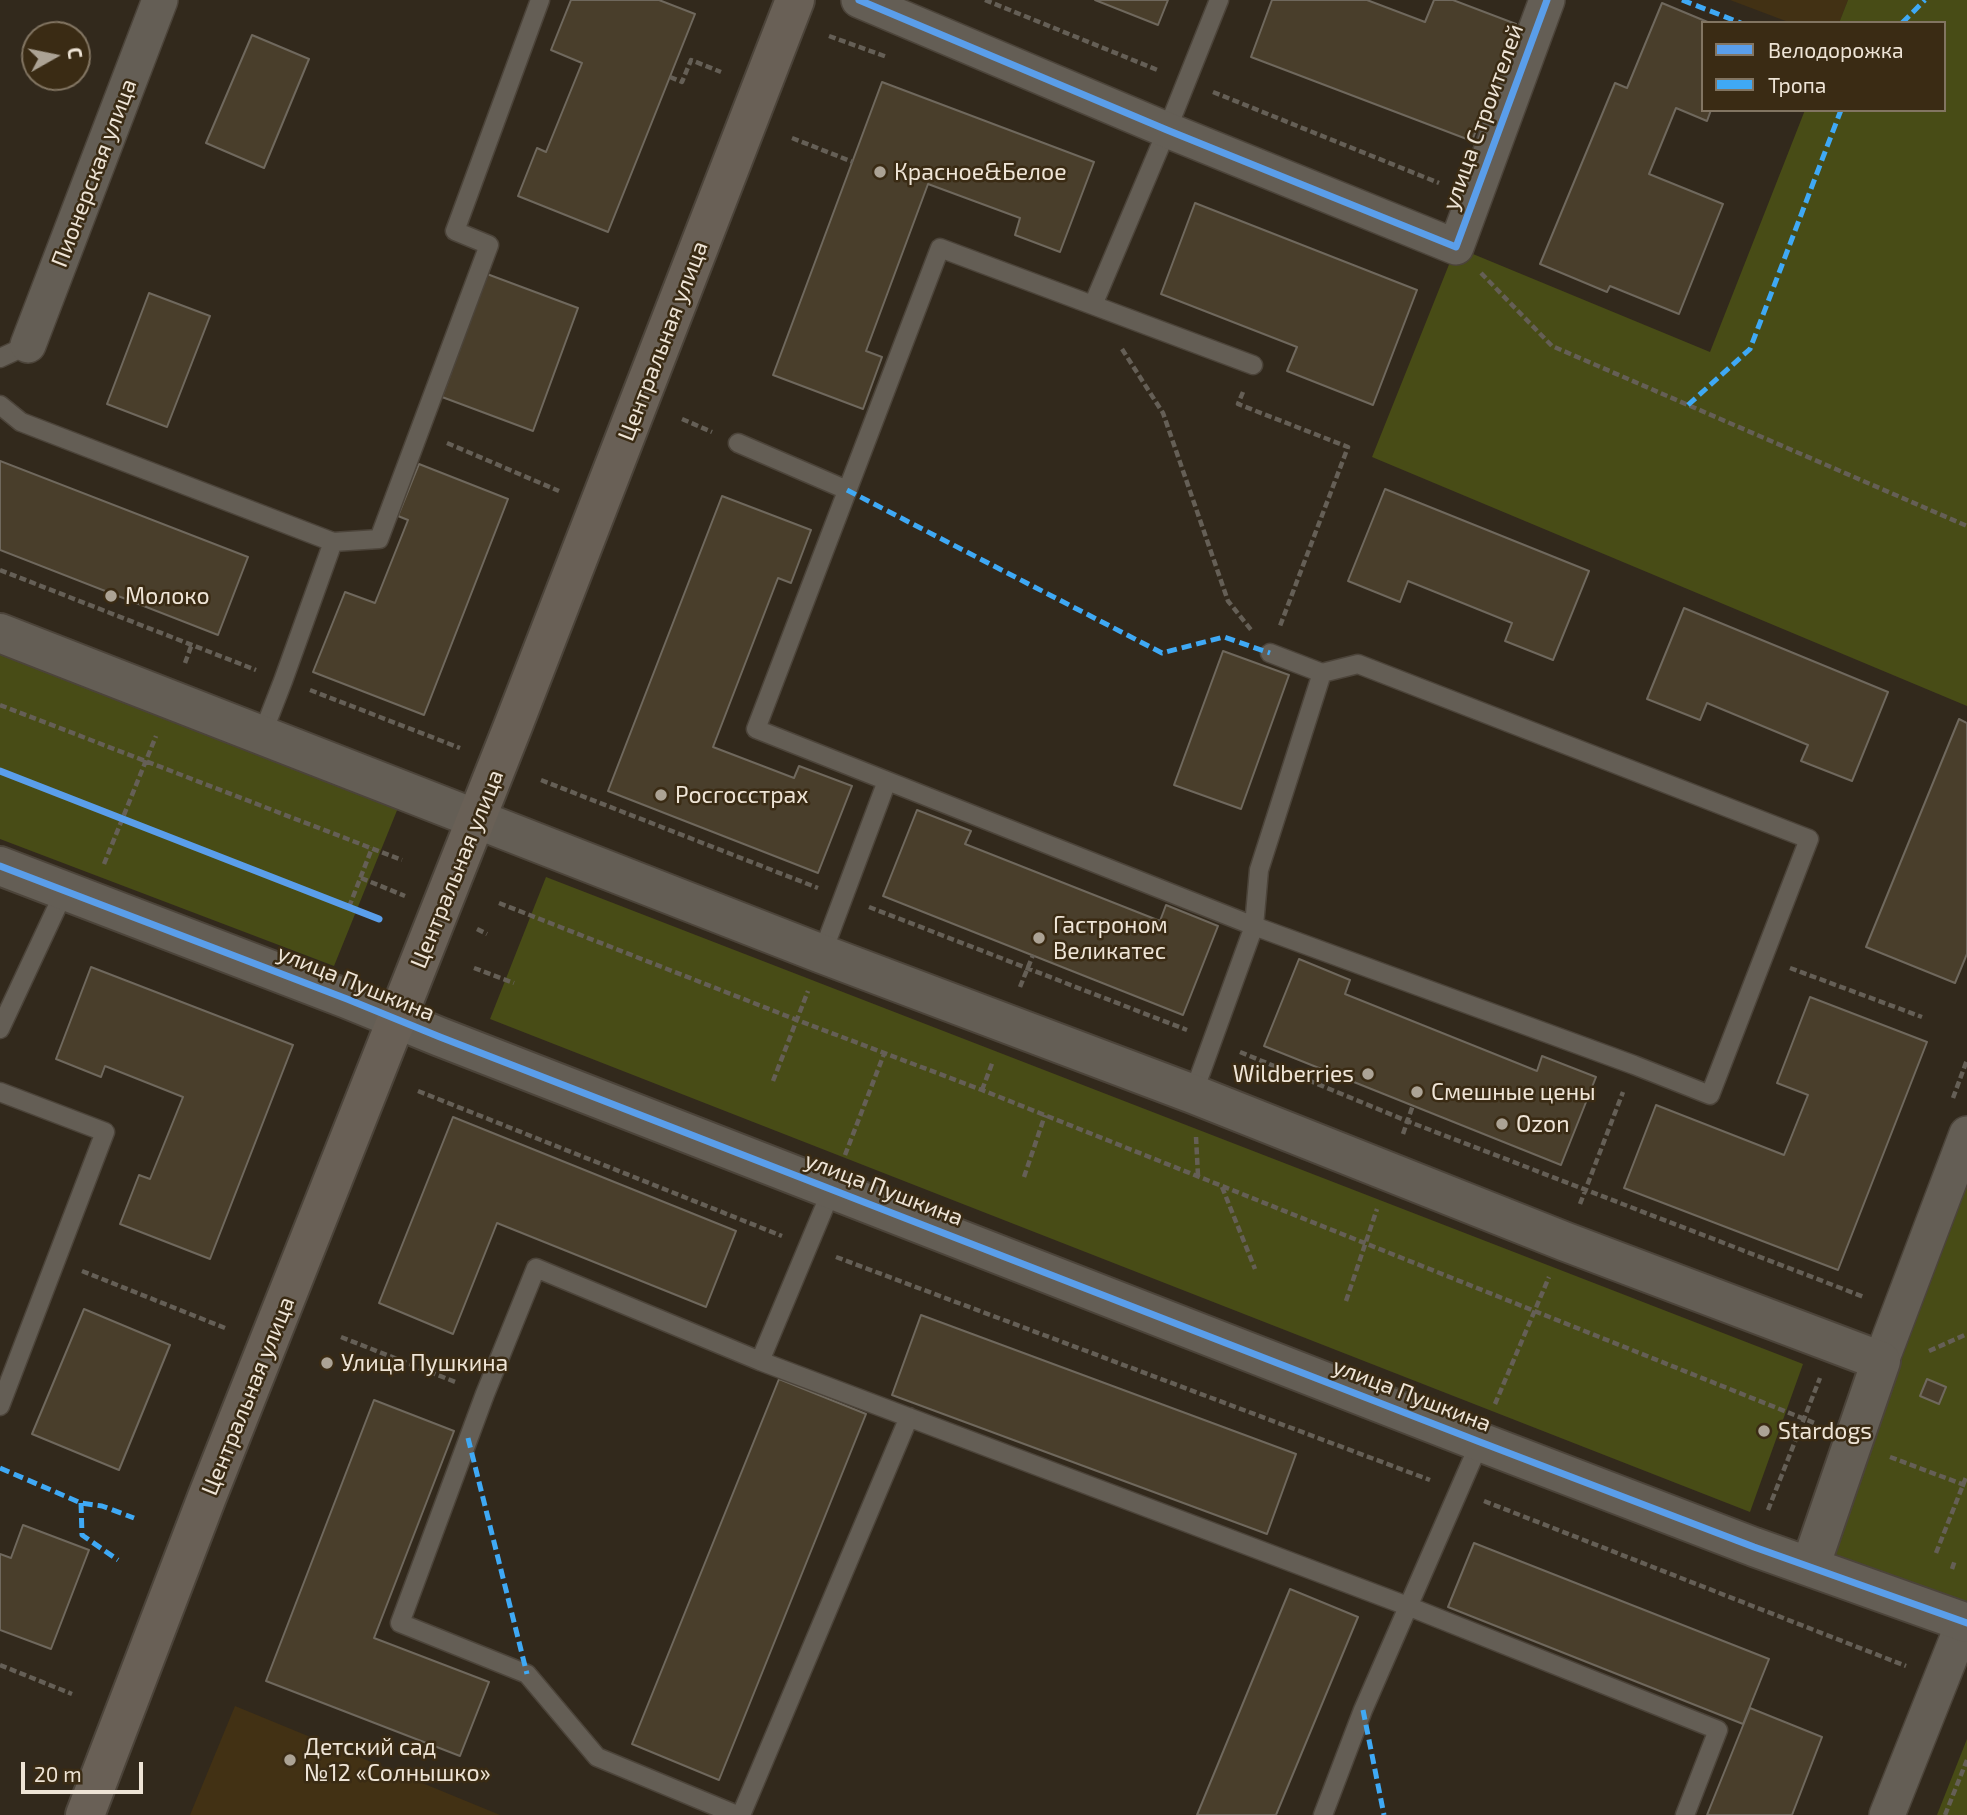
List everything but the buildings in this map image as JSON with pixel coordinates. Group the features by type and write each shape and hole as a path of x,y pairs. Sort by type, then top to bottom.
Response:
{"main road":[{"name":"Центральная улица","path":"85,1815 202,1510 477,820 795,0"}],"street":[{"name":"Пионерская улица","path":"14,352 160,0"},
{"path":"859,0 1167,130 1456,247"},
{"name":"улица Строителей","path":"1456,247 1547,0"},
{"path":"0,633 822,954 1193,1094 1566,1242 1881,1362"},
{"name":"улица Пушкина","path":"0,866 1480,1442 1810,1567"},
{"path":"1887,1815 1965,1623 1810,1567 1881,1362 1967,1134"}],"lane":[{"path":"0,405 22,422 333,542 379,539 489,245 456,231 540,0"},
{"path":"1093,305 1219,0"},
{"path":"1254,365 940,248 756,729 1254,926 1710,1095 1809,839 1358,664 1322,673 1270,653"},
{"path":"738,443 848,490"},
{"path":"262,735 333,542"},
{"path":"1193,1094 1254,926 1259,870 1322,673"},
{"path":"822,954 887,781"},
{"path":"0,1029 77,895"},
{"path":"0,1092 105,1132 0,1406"},
{"path":"760,1361 832,1189"},
{"path":"909,1417 739,1815 597,1757 527,1674 400,1623 485,1394 536,1268 760,1361 909,1417 1409,1607 1718,1730 1685,1815"},
{"path":"1323,1815 1363,1710 1480,1442"}],"path":[{"path":"985,0 1475,198"},
{"path":"829,36 895,60"},
{"path":"670,77 682,82 691,60 721,72"},
{"path":"792,138 853,162"},
{"path":"1456,247 1552,346 1967,526"},
{"path":"1093,305 1163,412 1228,601 1270,653"},
{"path":"1254,365 1238,404 1348,447 1270,653"},
{"path":"420,432 559,491"},
{"path":"0,570 460,748"},
{"path":"77,895 122,819 192,644"},
{"path":"0,705 402,860"},
{"path":"110,814 135,824"},
{"path":"349,906 372,848"},
{"path":"360,878 391,890"},
{"path":"336,902 359,911"},
{"path":"499,903 1045,1115 1803,1417"},
{"path":"773,1082 822,954"},
{"path":"1763,957 1922,1017"},
{"path":"474,968 514,984"},
{"path":"1211,1040 1407,1121 1901,1311"},
{"path":"832,1189 884,1054"},
{"path":"418,1091 809,1247 1459,1491 1912,1668"},
{"path":"1024,1177 1045,1115"},
{"path":"1222,1186 1255,1269"},
{"path":"56,1261 225,1328"},
{"path":"1929,1351 1967,1334"},
{"path":"341,1336 485,1394"},
{"path":"1754,1547 1803,1417 1834,1345"},
{"path":"1881,1453 1965,1485"},
{"path":"1936,1553 1967,1475"},
{"path":"1952,1569 1955,1560"},
{"path":"0,1665 72,1694"},
{"path":"1945,1815 1967,1760"}],"shaded area":[{"path":"1730,0 1848,0 1840,21 1786,21"},
{"name":"Детский сад №12 «Солнышко»","path":"235,1706 500,1815 190,1815"}],"green space":[{"path":"1848,0 1967,0 1967,706 1372,457 1456,247 1710,352 1804,112 1946,112 1946,21 1840,21"},
{"path":"0,645 400,803 334,966 0,839"},
{"path":"546,877 1803,1364 1750,1512 490,1019"},
{"path":"1967,1134 1967,1623 1810,1567"},
{"path":"1967,1739 1967,1815 1937,1815"}],"marked path":[{"path":"1682,0 1736,21"},
{"path":"1904,21 1925,0"},
{"path":"1688,405 1750,349 1840,112"},
{"path":"847,490 1162,653 1224,637 1270,653"},
{"path":"468,1438 527,1674"},
{"path":"0,1468 81,1503 102,1506 134,1518"},
{"path":"81,1503 82,1535 118,1560"},
{"path":"1363,1710 1384,1815"}],"cycle path":[{"path":"859,0 1167,130 1456,247 1547,0"},
{"path":"0,771 379,919"},
{"path":"0,866 1480,1442 1754,1547 1967,1623"}],"place":[{"name":"Красное&Белое","path":"880,172"},
{"name":"Moлоко","path":"111,596"},
{"name":"Росгосстрах","path":"661,795"},
{"name":"Гастроном Великатес","path":"1039,938"},
{"name":"Wildberries","path":"1368,1074"},
{"name":"Смешные цены","path":"1417,1092"},
{"name":"Ozon","path":"1502,1124"},
{"name":"Улица Пушкина","path":"327,1363"},
{"name":"Stardogs","path":"1764,1431"},
{"name":"Детский сад №12 «Солнышко»","path":"290,1760"}]}
